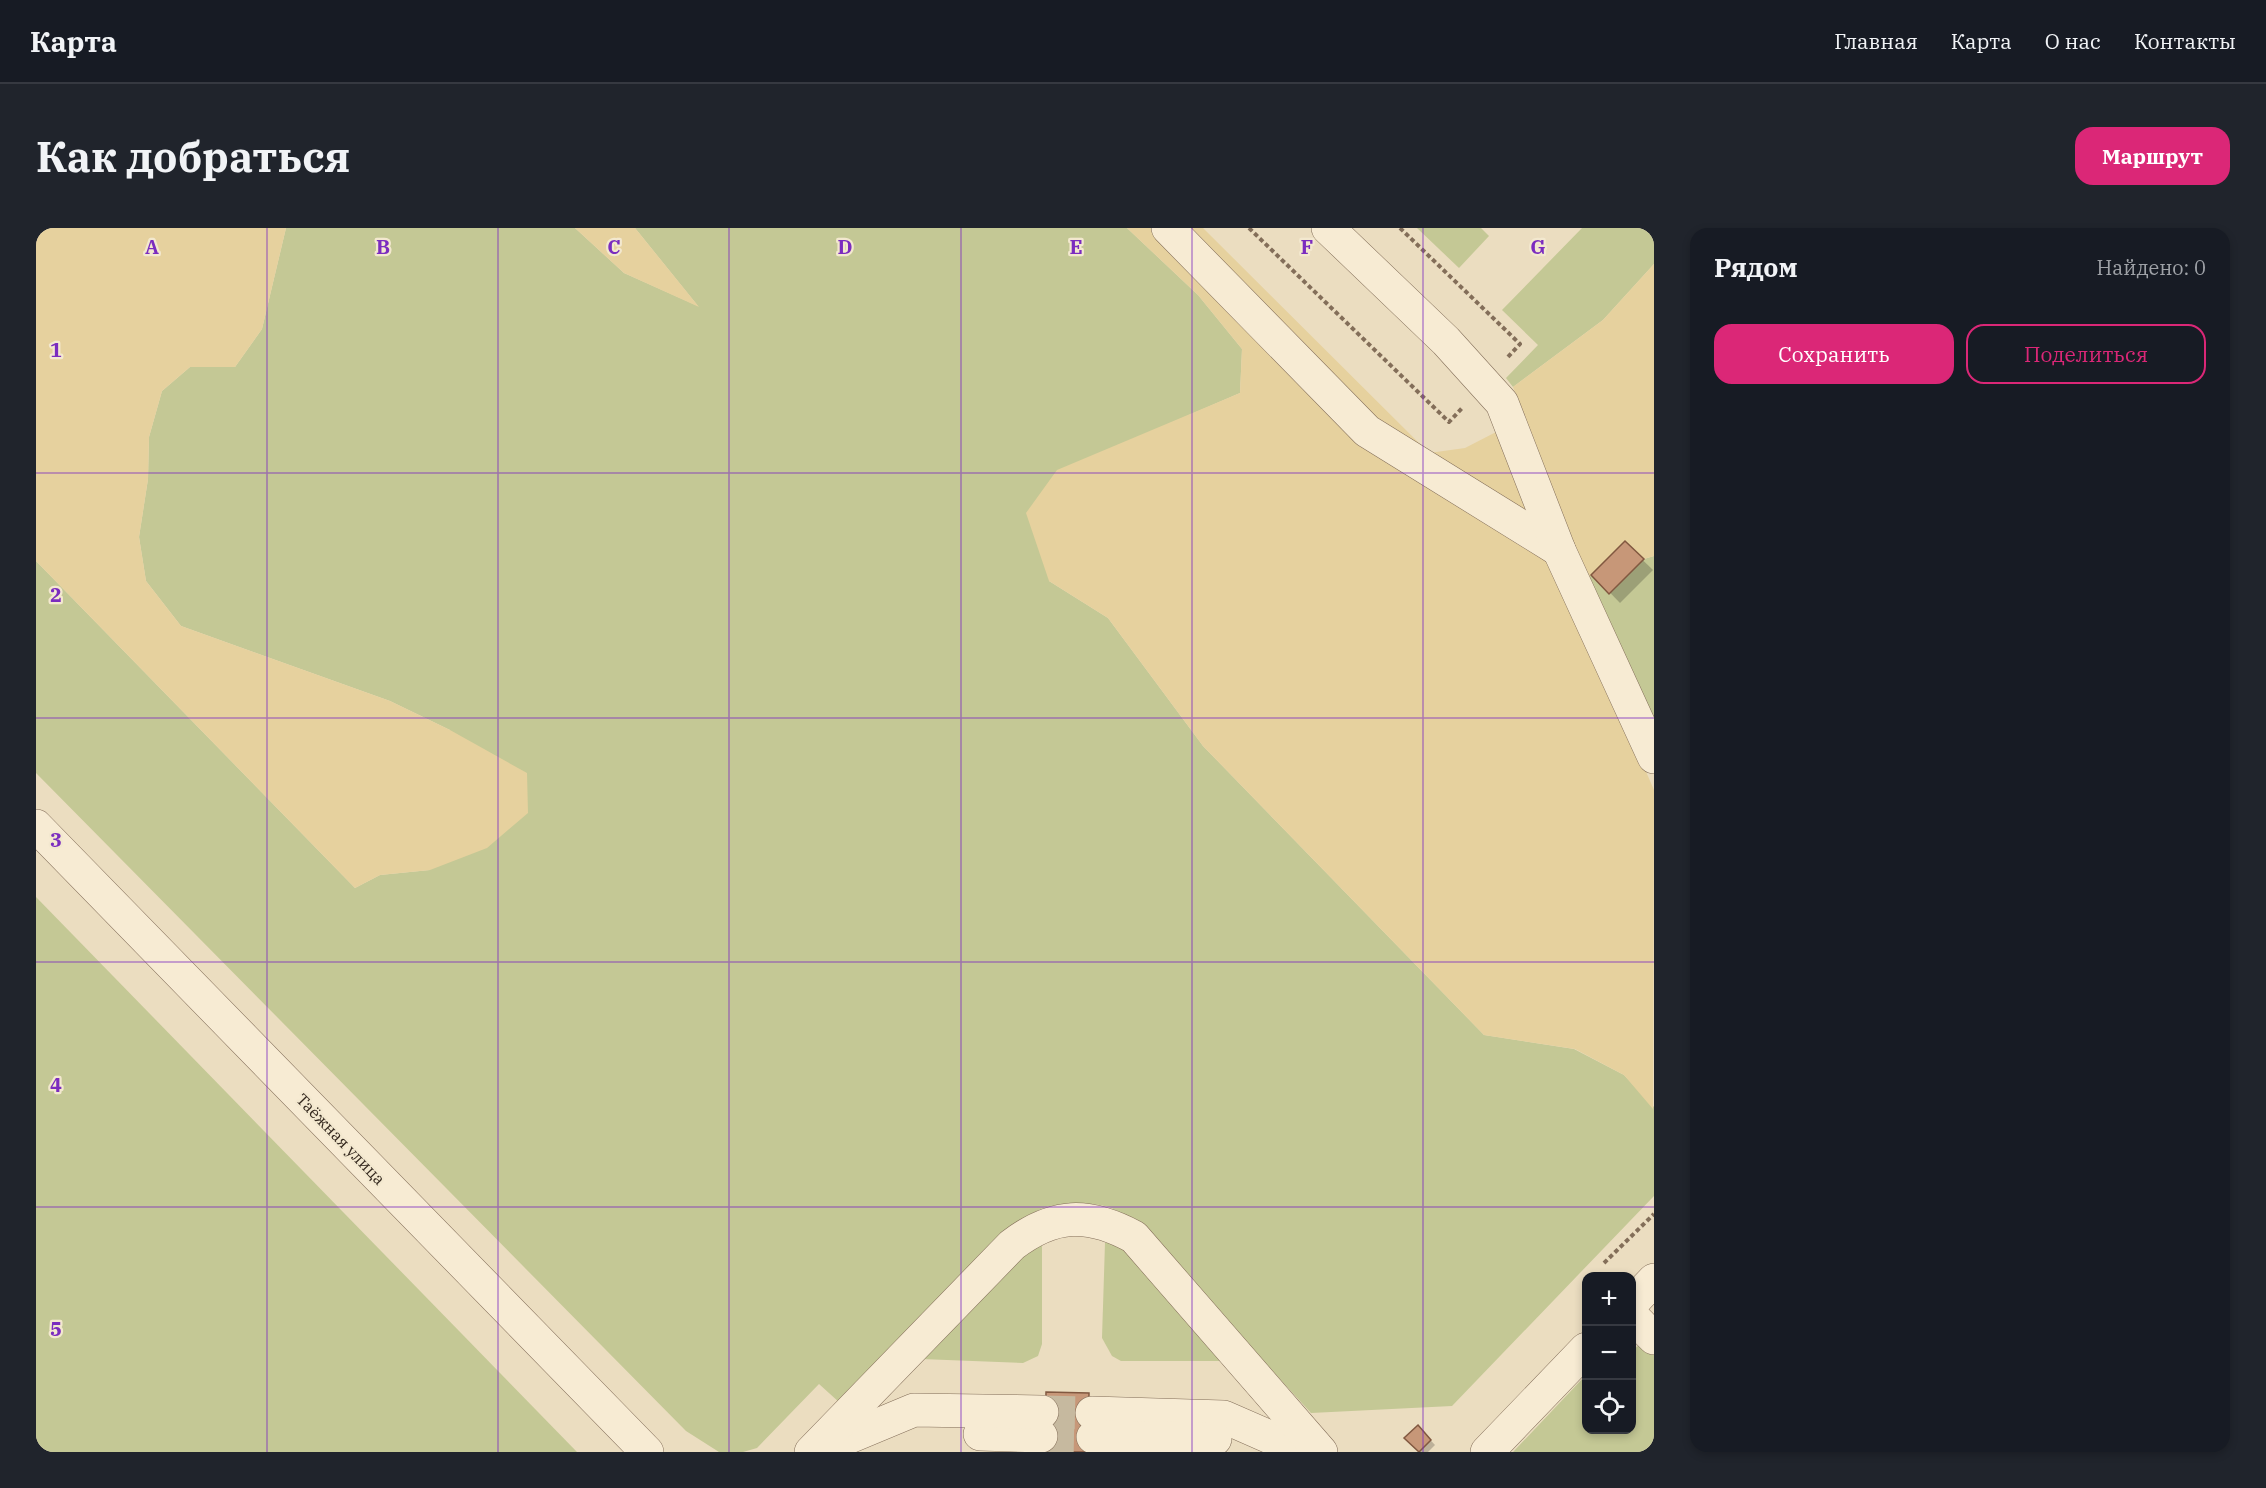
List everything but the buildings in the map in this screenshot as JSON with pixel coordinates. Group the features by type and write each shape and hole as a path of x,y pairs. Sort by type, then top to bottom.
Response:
{"street":[{"path":"1168,228 1368,431 1559,550"},
{"path":"1328,228 1446,341 1502,403 1559,550 1654,757"},
{"name":"Таёжная улица","path":"36,826 647,1452"},
{"path":"814,1452 1012,1245 1032,1229 1061,1220 1083,1218 1110,1224 1134,1237 1320,1452"},
{"path":"1636,1299 1654,1280"},
{"path":"1636,1320 1654,1338"},
{"path":"1487,1452 1582,1354"},
{"path":"1278,1452 1223,1439 1093,1425 1224,1417 1304,1452"},
{"path":"814,1452 913,1432 1041,1424"}],"path":[{"path":"1604,1263 1654,1214"}],"green space":[{"path":"286,228 575,228 624,273 698,306 635,228 1127,228 1198,295 1242,349 1240,393 1152,431 1049,581 1108,618 1203,746 1484,1035 1574,1049 1624,1075 1654,1107 1654,1196 1452,1406 1311,1413 1144,1231 1114,1209 1090,1204 1066,1204 1040,1209 1008,1232 840,1403 819,1384 757,1448 743,1452 719,1452 686,1431 36,773 36,561 355,888 380,875 430,870 450,730 390,701 181,626 146,581 139,537 148,479 149,437 162,391 190,367 235,367 262,329"},
{"path":"1417,228 1481,228 1489,236 1459,268"},
{"path":"1582,228 1654,228 1654,264 1603,320 1513,387 1506,378 1538,345 1502,310"},
{"path":"1654,556 1654,726 1584,582 1591,575 1609,593 1644,559"},
{"path":"36,897 577,1452 36,1452"},
{"path":"1115,1239 1226,1361 1121,1361 1112,1356 1102,1338 1105,1243"},
{"path":"1042,1244 1042,1344 1038,1356 1023,1363 921,1359 1032,1246"},
{"path":"1639,1345 1654,1351 1654,1452 1513,1452 1582,1379 1582,1434 1636,1434 1636,1348"}],"sand":[{"path":"36,228 286,228 262,329 235,367 190,367 162,391 149,437 148,479 139,537 146,581 181,626 390,701 450,730 527,773 528,813 487,848 430,870 380,875 355,888 36,561"},
{"path":"575,228 635,228 699,307 624,273"},
{"path":"1127,228 1203,228 1429,453 1465,448 1498,431 1654,790 1653,1109 1624,1075 1575,1049 1484,1035 1203,746 1108,618 1049,581 1026,513 1057,470 1240,393 1242,349 1198,295"},
{"path":"1654,264 1654,556 1644,559 1625,541 1584,582 1513,387 1603,320"}],"tunnel":[{"path":"1042,1412 1092,1413"},
{"path":"1041,1436 1093,1437"}]}
